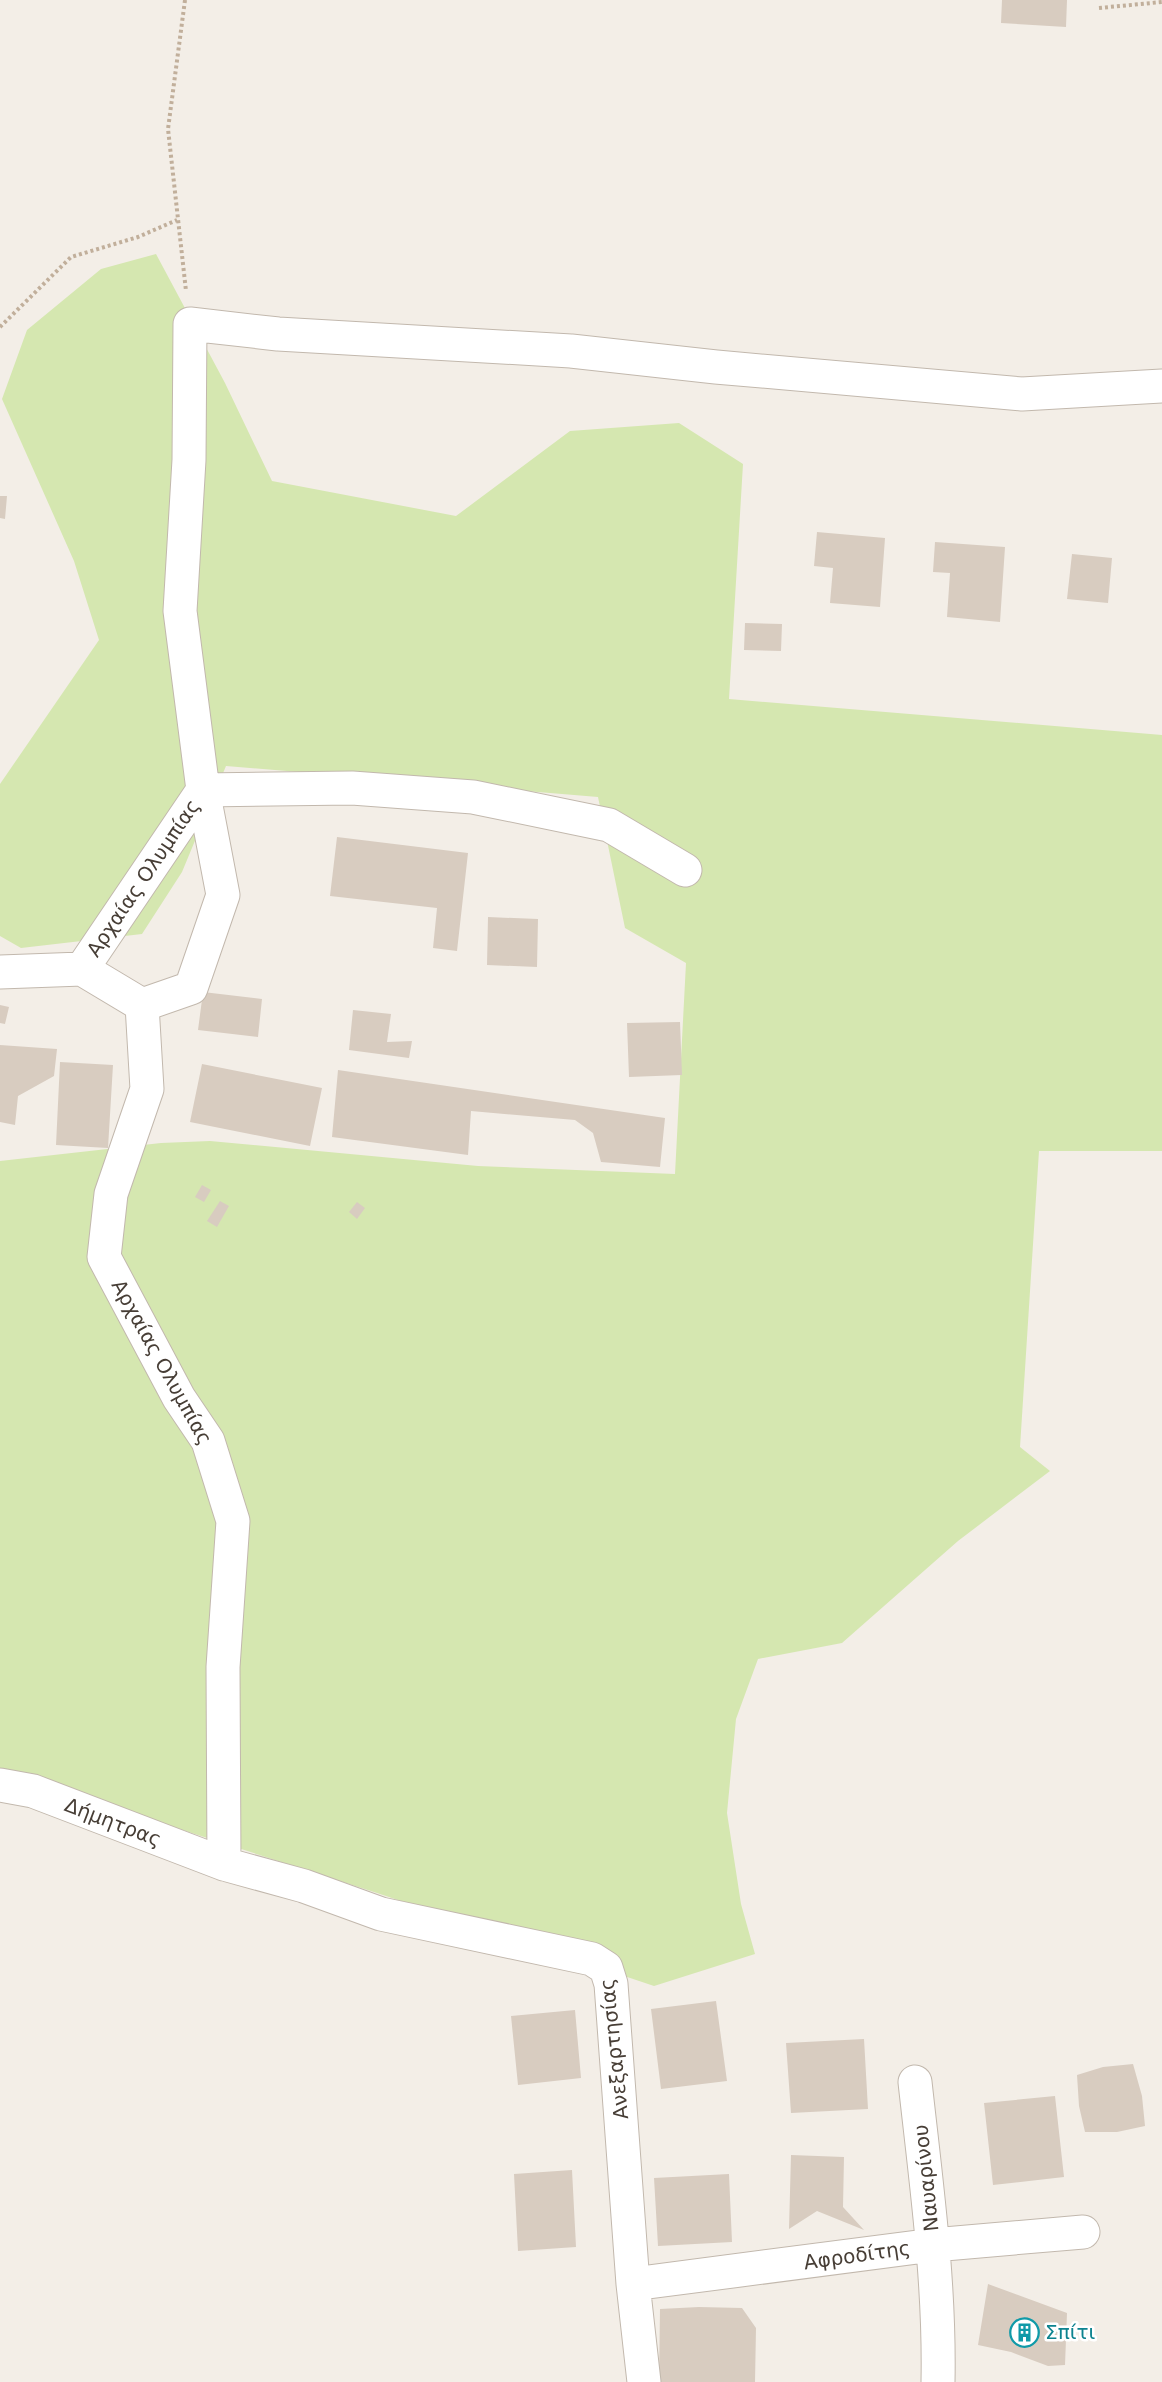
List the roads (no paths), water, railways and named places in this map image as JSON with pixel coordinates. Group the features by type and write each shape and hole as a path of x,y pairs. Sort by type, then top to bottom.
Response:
{"street":[{"name":"Αρχαίας Ολυμπίας","path":"224,1864 223,1667 233,1521 208,1441 179,1398 104,1257 111,1194 147,1089 142,1005 82,969 202,790 180,611 189,460 190,324 278,334 571,351 716,367 1022,394 1162,386"},
{"path":"142,1005 190,988 223,895 202,790 352,788 473,797 609,825 685,870"},
{"path":"0,972 82,969"},
{"name":"Δήμητρας","path":"0,1785 33,1791 224,1864"},
{"name":"Ανεξαρτησίας","path":"224,1864 304,1886 381,1914 592,1959 606,1968 611,1984 633,2284 644,2382"},
{"name":"Ναυαρίνου","path":"915,2082 933,2245 939,2330 938,2382"},
{"name":"Αφροδίτης","path":"633,2284 933,2245 1083,2232"}],"place":[{"name":"Σπίτι","path":"1024,2332"}]}
